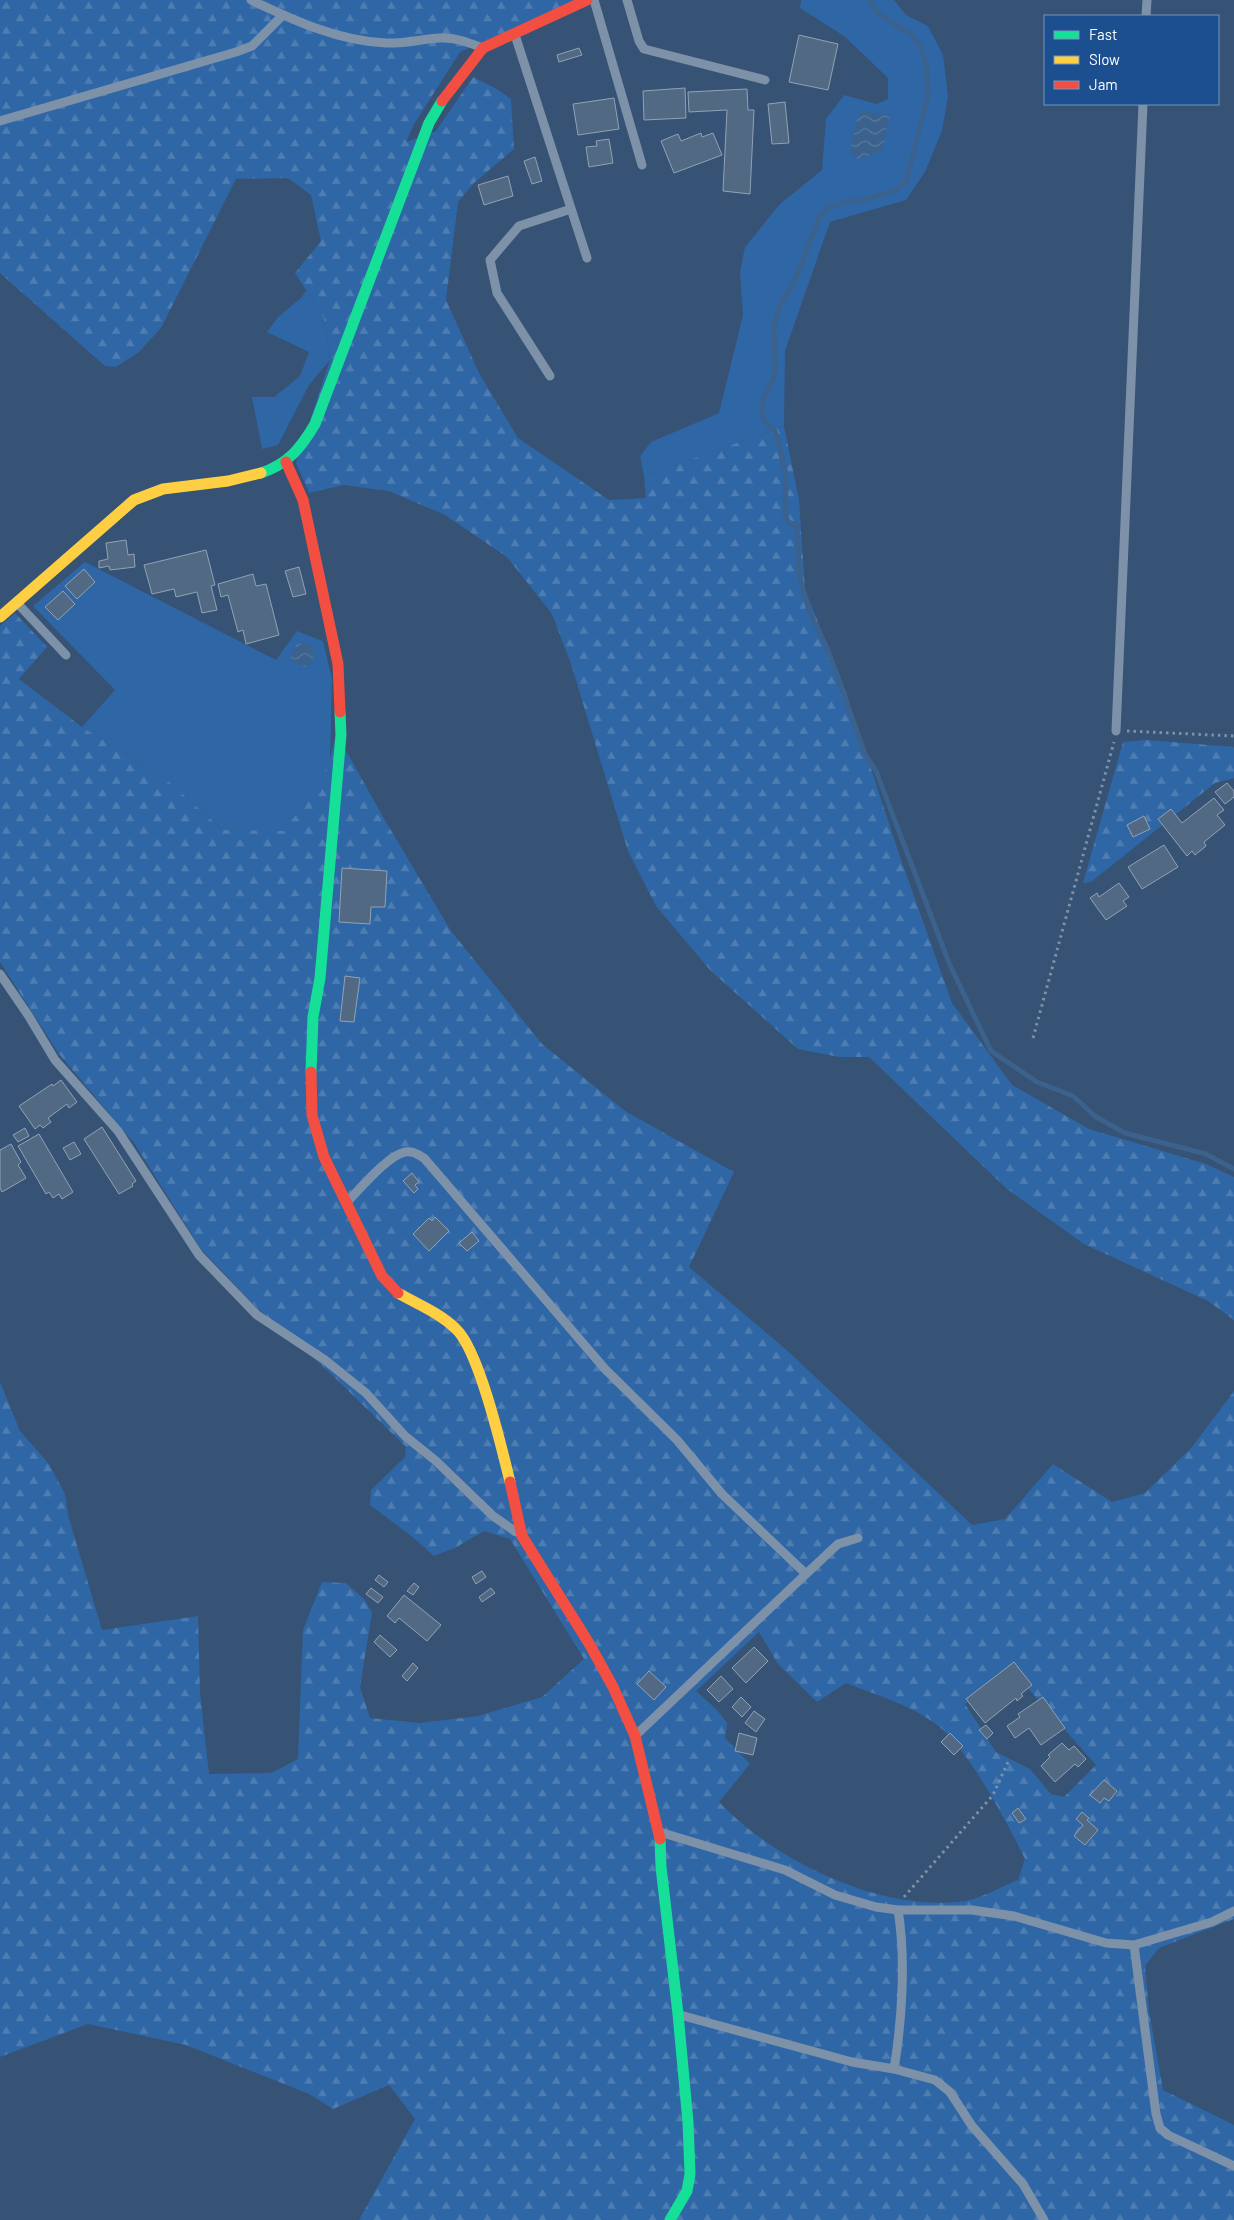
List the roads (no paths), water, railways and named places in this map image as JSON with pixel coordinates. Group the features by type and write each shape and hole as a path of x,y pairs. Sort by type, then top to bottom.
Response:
{"street":[{"path":"0,618 134,500 160,490 256,474 286,462 302,446 315,424 429,123 446,93 483,48 587,0"},
{"path":"286,462 303,500 338,664 341,696 341,735 320,978 313,1017 310,1053 312,1115 316,1134 345,1204 382,1276 397,1293 446,1320 458,1330 470,1349 499,1436 522,1536 590,1646 613,1688 635,1736 660,1832 661,1867 678,2014 690,2174 687,2191 670,2220"}],"lane":[{"path":"251,0 283,15 356,40 387,43 440,37 457,39 483,48"},
{"path":"594,0 642,165"},
{"path":"627,0 639,41 644,50 765,80"},
{"path":"1146,15 1147,0"},
{"path":"0,121 236,52 252,46 283,15"},
{"path":"514,33 587,258"},
{"path":"1116,731 1143,105"},
{"path":"550,376 496,293 490,260 519,226 571,209"},
{"path":"17,603 66,655"},
{"path":"0,974 55,1060 124,1139 199,1255 257,1315 325,1360 366,1393 405,1436 436,1461 493,1516 522,1536"},
{"path":"345,1204 393,1158 404,1152 412,1152 424,1158 605,1368 677,1440 728,1501 806,1574"},
{"path":"635,1736 838,1544 858,1538"},
{"path":"660,1832 785,1870 835,1895 876,1907 896,1910 972,1910 1014,1916 1106,1943 1134,1945 1212,1922 1234,1912"},
{"path":"894,2069 899,2026 903,1938 896,1910"},
{"path":"1134,1945 1156,2114 1160,2128 1168,2135 1234,2166"},
{"path":"678,2014 852,2062 894,2069 935,2080 950,2092 972,2126 1023,2184 1044,2220"}],"water":[{"path":"863,111 890,115 882,151 858,159 850,152 857,119"},
{"path":"306,643 313,647 313,659 309,665 304,667 291,661 291,654 297,644"}],"waterway":[{"path":"869,0 879,14 911,34 920,46 926,63 928,95 906,182 894,191 866,199 845,202 828,208 820,216 794,283 780,304 774,326 775,368 773,380 762,401 762,414 765,422 775,431 786,474 785,514 788,522 797,525 799,574 809,611 828,650 865,754 876,771 949,963 991,1051 1037,1082 1073,1096 1096,1117 1125,1133 1206,1154 1234,1169"}]}
